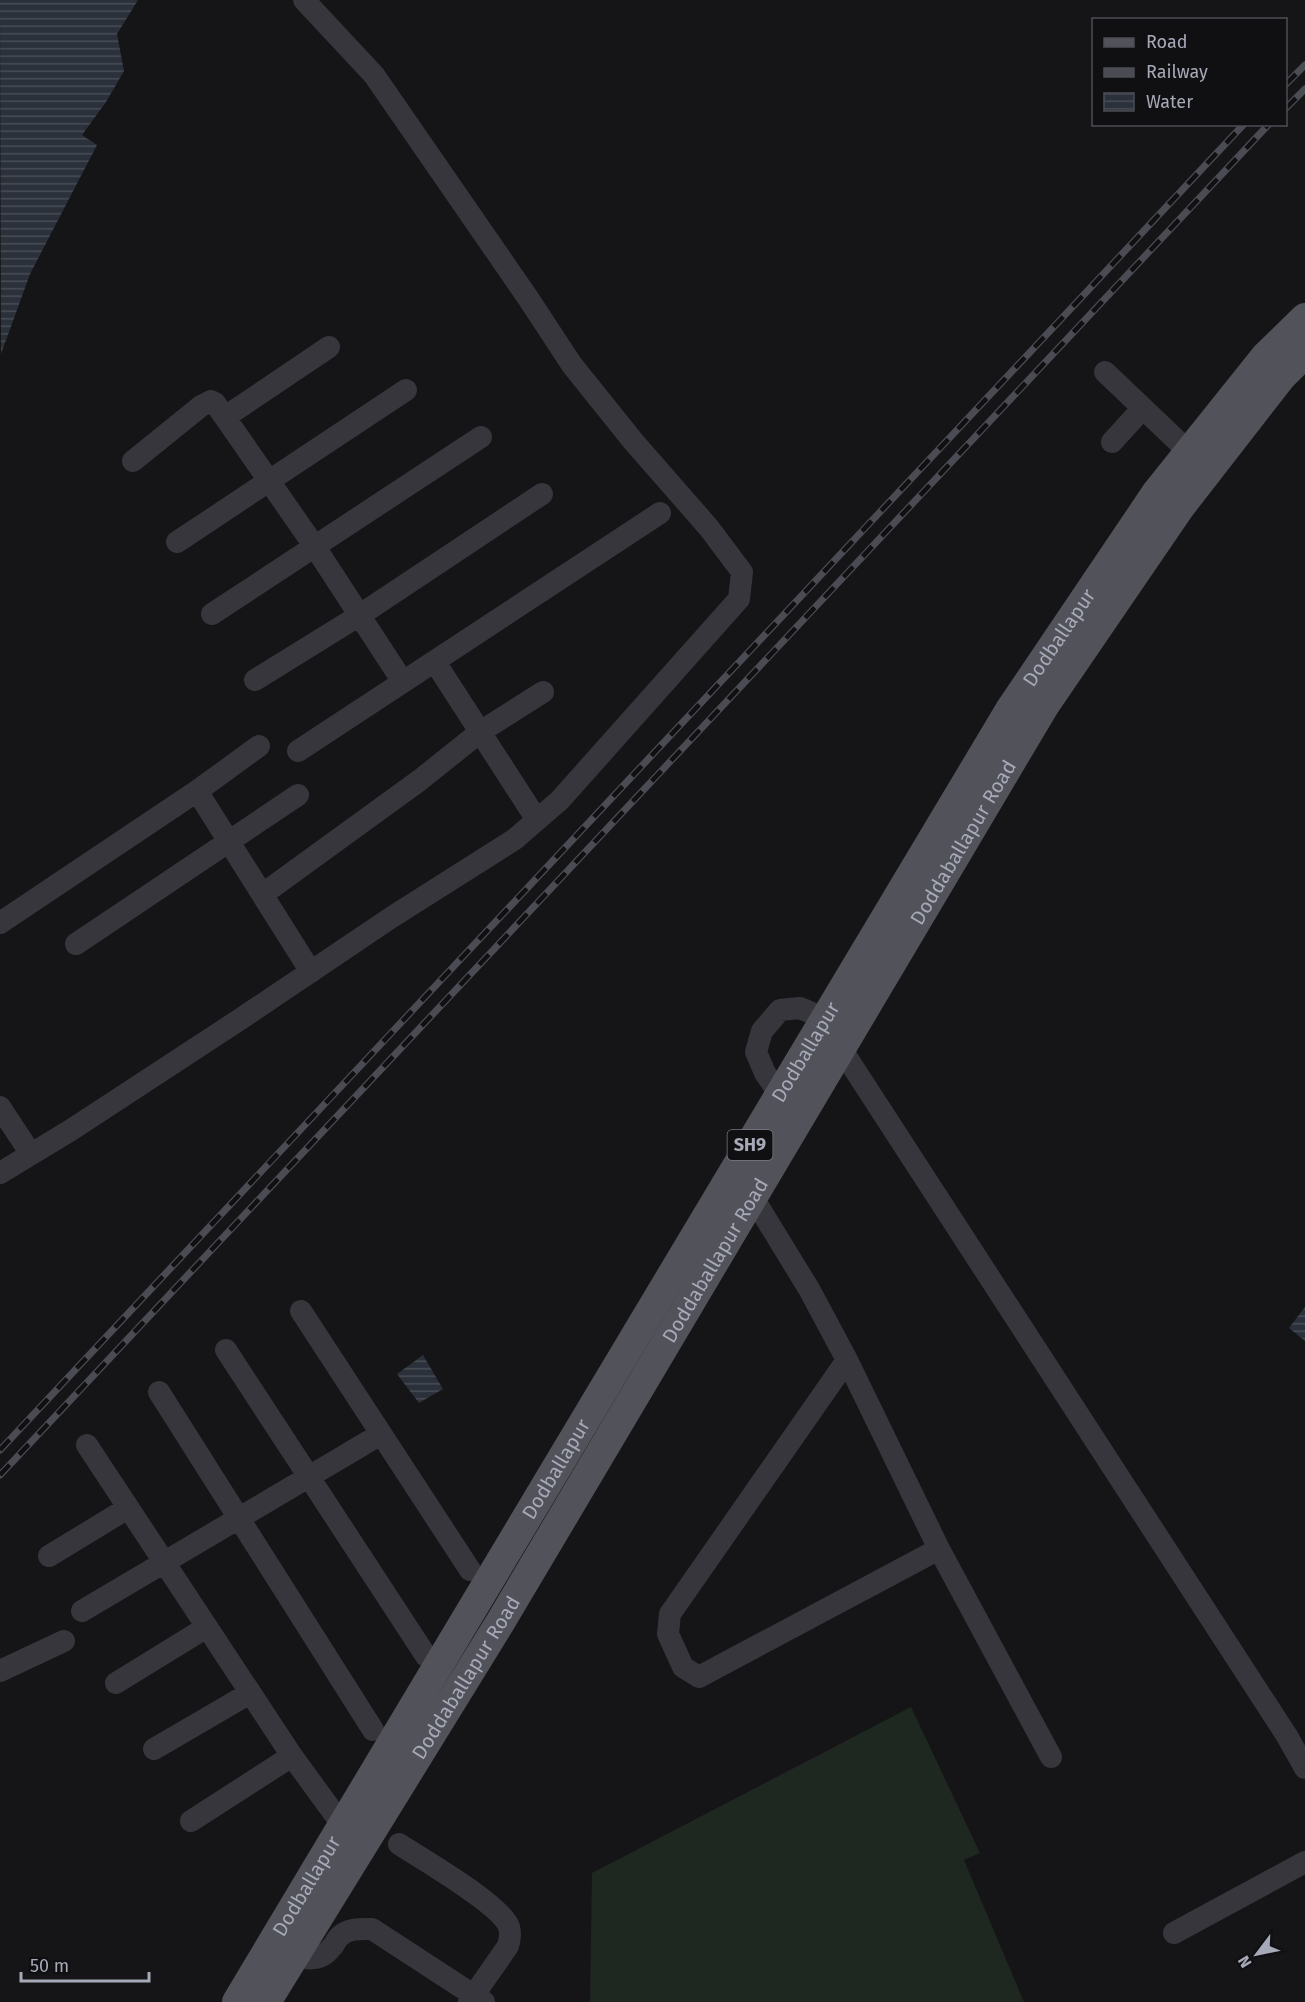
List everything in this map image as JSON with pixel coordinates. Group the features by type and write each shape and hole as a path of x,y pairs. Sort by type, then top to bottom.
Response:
{"main road":[{"name":"Dodballapur","path":"237,2002 1010,710 1157,492 1265,357 1305,318"},
{"name":"Doddaballapur Road","path":"266,2002 501,1621 1044,706 1180,507 1281,377 1305,353"}],"street":[{"path":"0,1173 515,839 560,800 740,599 742,572 709,528 633,441 572,365 374,75 304,0"},
{"path":"225,417 329,347"},
{"path":"1105,372 1189,452"},
{"path":"177,542 406,390"},
{"path":"134,460 206,403 211,401 215,403 315,547 402,682"},
{"path":"1112,442 1143,408"},
{"path":"212,614 481,437"},
{"path":"255,680 360,615 542,494"},
{"path":"298,751 660,513"},
{"path":"435,662 537,820"},
{"path":"263,894 420,780 480,732 543,692"},
{"path":"0,923 197,791 259,746"},
{"path":"197,791 311,972"},
{"path":"76,944 298,795"},
{"path":"780,1095 765,1073 756,1052 762,1031 780,1010 800,1008 826,1019"},
{"path":"840,1047 1281,1726 1305,1768"},
{"path":"0,1107 31,1154"},
{"path":"752,1196 809,1289 847,1360 939,1549 1052,1756"},
{"path":"301,1311 470,1570"},
{"path":"226,1350 426,1656"},
{"path":"847,1360 670,1614 668,1634 683,1667 699,1677 939,1549"},
{"path":"159,1392 373,1730"},
{"path":"82,1611 381,1434"},
{"path":"87,1445 292,1756 343,1826"},
{"path":"49,1556 128,1508"},
{"path":"116,1683 207,1627"},
{"path":"0,1671 64,1641"},
{"path":"154,1749 250,1693"},
{"path":"191,1821 292,1756"},
{"path":"296,1956 308,1959 318,1958 331,1949 340,1936 354,1929 372,1929 476,2000 511,1938 504,1917 494,1906 399,1844"},
{"path":"1174,1933 1305,1862"}],"shaded area":[{"path":"911,1707 980,1853 964,1860 1024,2002 590,2002 592,1873"}],"water":[{"path":"0,0 138,0 117,34 124,71 106,102 82,135 97,145 30,274 1,354"},
{"path":"1305,1307 1305,1341 1289,1328"},
{"path":"423,1355 443,1389 419,1403 397,1374"}],"railway":[{"path":"1287,83 1305,65"},
{"path":"1287,107 1305,89"},
{"path":"0,1450 1242,126"},
{"path":"0,1475 1267,126"}]}
